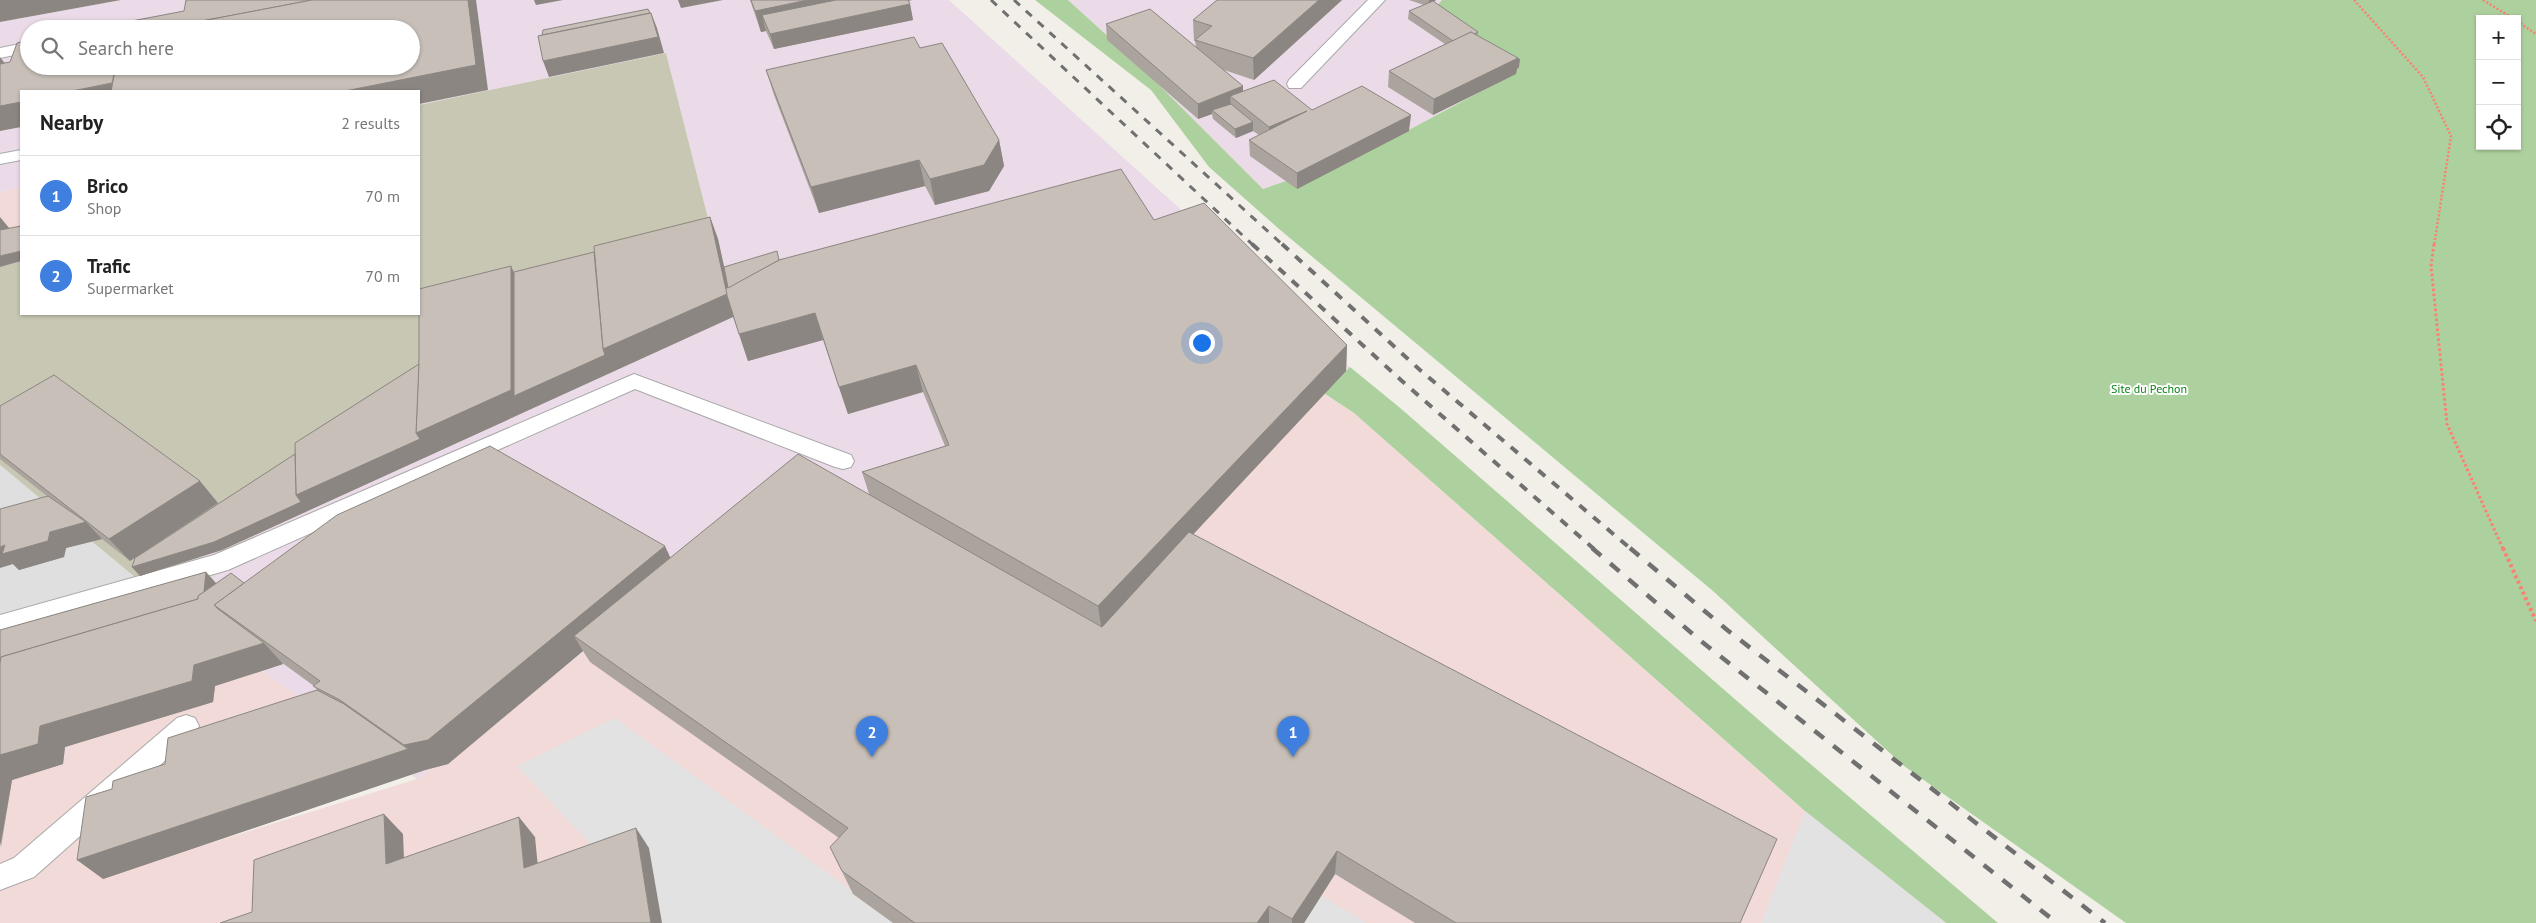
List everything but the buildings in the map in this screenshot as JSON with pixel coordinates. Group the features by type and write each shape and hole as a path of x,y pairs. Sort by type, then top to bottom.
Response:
{"lane":[{"path":"1295,84 1377,0"},
{"path":"0,53 20,49"},
{"path":"0,159 20,155"},
{"path":"0,625 220,563 634,381 843,461"},
{"path":"0,877 24,868 186,726"}],"path":[{"path":"2354,0 2423,77 2451,136 2431,266 2447,424 2536,621"},
{"path":"2483,0 2507,15"},
{"path":"2521,24 2536,34"}],"shaded area":[{"path":"121,0 949,0 1189,217 1350,367 1321,392 1080,641 797,477 564,668 417,779 255,666 210,690 71,740 62,763 14,768 204,619 220,564 136,578 427,382 712,234 666,53 420,105 420,90 20,90 20,187 0,192 0,22"},
{"path":"1068,0 1442,0 1432,9 1517,72 1364,154 1263,189 1135,61"},
{"path":"666,53 712,234 427,382 136,578 0,465 0,266 20,260 20,315 420,315 420,105"},
{"path":"20,187 20,260 0,266 0,192"},
{"path":"1321,392 1354,413 1792,800 1948,923 0,923 0,725 71,740 255,666 318,709 111,874 417,779 564,668 797,477"},
{"path":"0,465 136,578 220,563 204,619 0,725"},
{"path":"615,718 896,923 614,923 610,865 517,766"},
{"path":"1805,811 1946,923 1761,923"},
{"path":"1309,888 1366,923 1284,923"}],"green space":[{"name":"Site du Pechon","path":"1035,0 1068,0 1135,61 1263,189 1364,154 1517,72 1478,40 1432,10 1442,0 2536,0 2536,923 2126,923 1904,766 1713,591 1279,229 1209,167 1151,90"},
{"path":"1350,367 1399,407 1775,734 1998,923 1946,923 1805,811 1354,413 1322,392"}],"railway":[{"path":"991,0 1254,246"},
{"path":"1014,0 1284,246"},
{"path":"1252,244 1402,381 1594,549"},
{"path":"1282,244 1420,370 1631,549"},
{"path":"1592,548 1701,641 2057,923"},
{"path":"1630,548 1726,629 2105,923"}],"place":[{"name":"Trafic","path":"872,757"},
{"name":"Brico","path":"1293,757"}]}
